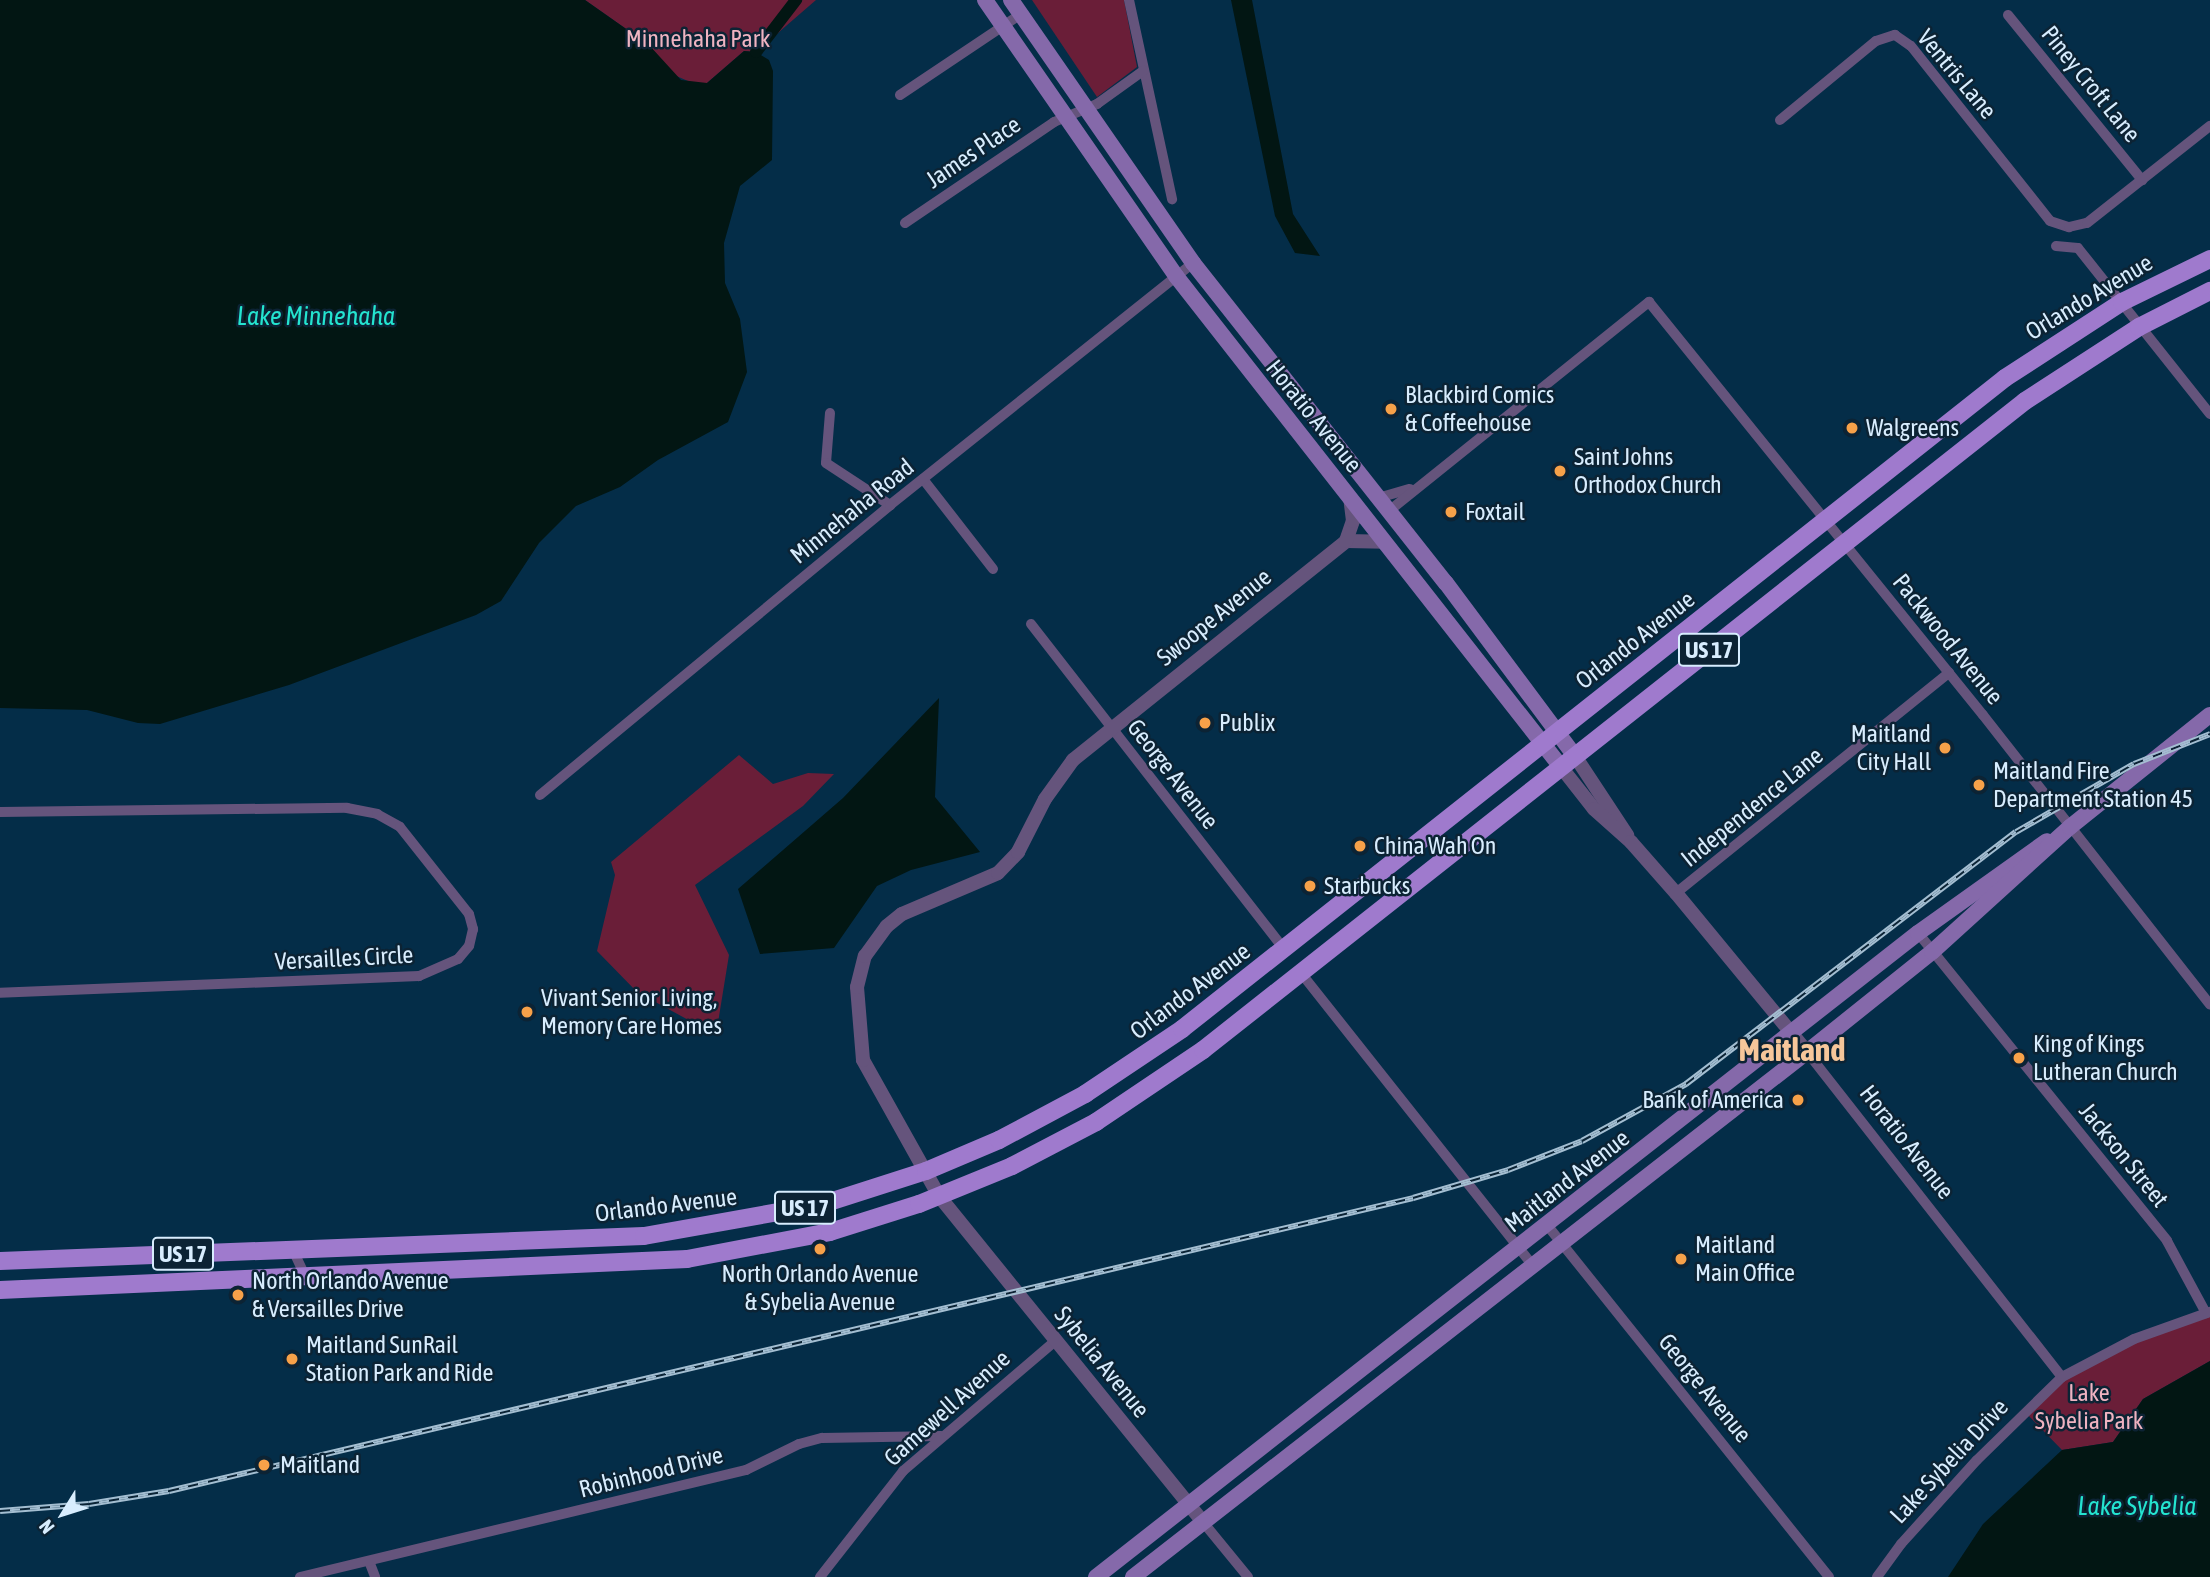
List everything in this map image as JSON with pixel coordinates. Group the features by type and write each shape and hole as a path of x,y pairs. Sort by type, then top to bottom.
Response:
{"main road":[{"name":"Horatio Avenue","path":"985,0 1176,276 1542,743 1568,762"},
{"name":"Horatio Avenue","path":"1016,7 1192,262 1389,511 1558,731 1568,762"},
{"name":"Orlando Avenue","path":"0,1261 644,1236 780,1214 926,1171 1043,1117 1126,1069 1284,949 2005,378 2122,302 2210,258"},
{"name":"US 17","path":"0,1290 687,1259 830,1232 939,1196 1064,1140 1139,1096 1301,973 2025,401 2139,327 2210,291"},
{"path":"1350,498 1373,511 1389,511"},
{"name":"Maitland Avenue","path":"1133,1577 1932,952 2070,827 2210,715"},
{"name":"Maitland Avenue","path":"1096,1577 1793,1034 1918,933 2017,859 2070,827"}],"street":[{"path":"1129,0 1172,199"},
{"path":"900,95 1003,26 1016,7"},
{"name":"Piney Croft Lane","path":"2008,15 2141,180"},
{"name":"Ventris Lane","path":"1780,120 1876,41 1895,36 1911,46 2050,221 2068,227 2087,223 2141,180"},
{"name":"James Place","path":"905,223 1066,118 1086,110 1143,71"},
{"path":"2141,180 2210,126"},
{"path":"2056,246 2078,248 2210,414"},
{"name":"Minnehaha Road","path":"540,795 890,505 1192,262"},
{"name":"Packwood Avenue","path":"1422,484 1648,302 1949,673 2210,1005"},
{"path":"830,412 826,463 890,505"},
{"path":"923,479 993,569"},
{"path":"1378,498 1422,484"},
{"path":"1389,511 1422,484"},
{"path":"1350,498 1353,521 1346,541 1385,542"},
{"name":"Swoope Avenue","path":"926,1171 863,1060 856,1010 865,956 874,940 902,914 998,873 1018,852 1073,760 1346,541"},
{"name":"George Avenue","path":"1031,624 1284,949"},
{"name":"Independence Lane","path":"1676,894 1949,673"},
{"name":"Horatio Avenue","path":"1568,762 1594,809 1631,842 1793,1034 2062,1377"},
{"name":"Versailles Circle","path":"0,812 348,808 377,814 400,827 469,914 473,929 469,946 458,959 419,976 0,993"},
{"name":"Jackson Street","path":"1918,933 2167,1241 2208,1312"},
{"path":"1301,973 1532,1266"},
{"path":"1694,1111 1709,1129"},
{"name":"Sybelia Avenue","path":"926,1171 939,1196 1248,1577"},
{"name":"George Avenue","path":"1547,1225 1829,1577"},
{"path":"293,1250 306,1278"},
{"name":"Lake Sybelia Drive","path":"1877,1577 1977,1460 2062,1377 2134,1339 2208,1312"},
{"name":"Gamewell Avenue","path":"820,1577 903,1471 1055,1341"},
{"name":"Robinhood Drive","path":"300,1577 746,1470 799,1444 822,1438 941,1436"},
{"path":"369,1561 375,1577"}],"green space":[{"name":"Minnehaha Park","path":"585,0 816,0 756,52 744,51 707,83 695,84 674,75 649,45"},
{"path":"1032,0 1124,0 1137,67 1097,97"},
{"path":"739,755 773,784 808,773 834,774 803,806 695,885 729,955 716,1035 637,992 597,951 615,875 611,862"},
{"name":"Lake Sybelia Park","path":"2210,1312 2210,1361 2143,1399 2113,1442 2062,1450 2024,1411 2095,1358"}],"water":[{"name":"Lake Minnehaha","path":"0,0 585,0 649,45 681,80 707,83 744,51 756,52 769,60 773,71 772,160 740,186 724,243 725,283 740,319 747,372 728,422 658,460 620,487 576,506 539,543 501,601 476,615 289,685 160,724 138,723 87,710 0,708"},
{"path":"1231,0 1252,0 1293,214 1320,256 1295,253 1275,216"},
{"path":"939,698 935,797 980,852 911,870 877,886 834,948 760,954 738,889 843,798"},
{"name":"Lake Sybelia","path":"2210,1361 2210,1577 1948,1577 1983,1524 2062,1450 2113,1442 2143,1399"}],"waterway":[{"path":"756,52 796,0"}],"railway":[{"path":"0,1511 89,1504 169,1491 1413,1198 1508,1170 1582,1141 1686,1084 2016,832 2134,764 2210,734"}],"place":[{"name":"Blackbird Comics & Coffeehouse","path":"1391,409"},
{"name":"Walgreens","path":"1852,428"},
{"name":"Saint Johns Orthodox Church","path":"1560,471"},
{"name":"Foxtail","path":"1451,512"},
{"name":"Publix","path":"1205,723"},
{"name":"Maitland City Hall","path":"1945,748"},
{"name":"Maitland Fire Department Station 45","path":"1979,785"},
{"name":"China Wah On","path":"1360,846"},
{"name":"Starbucks","path":"1310,886"},
{"name":"Vivant Senior Living, Memory Care Homes","path":"527,1012"},
{"name":"King of Kings Lutheran Church","path":"2019,1058"},
{"name":"Bank of America","path":"1798,1100"},
{"name":"North Orlando Avenue & Sybelia Avenue","path":"820,1249"},
{"name":"Maitland Main Office","path":"1681,1259"},
{"name":"North Orlando Avenue & Versailles Drive","path":"238,1295"},
{"name":"Maitland SunRail Station Park and Ride","path":"292,1359"},
{"name":"Maitland","path":"264,1465"}],"district":[{"name":"Maitland","path":"1792,1050"}]}
